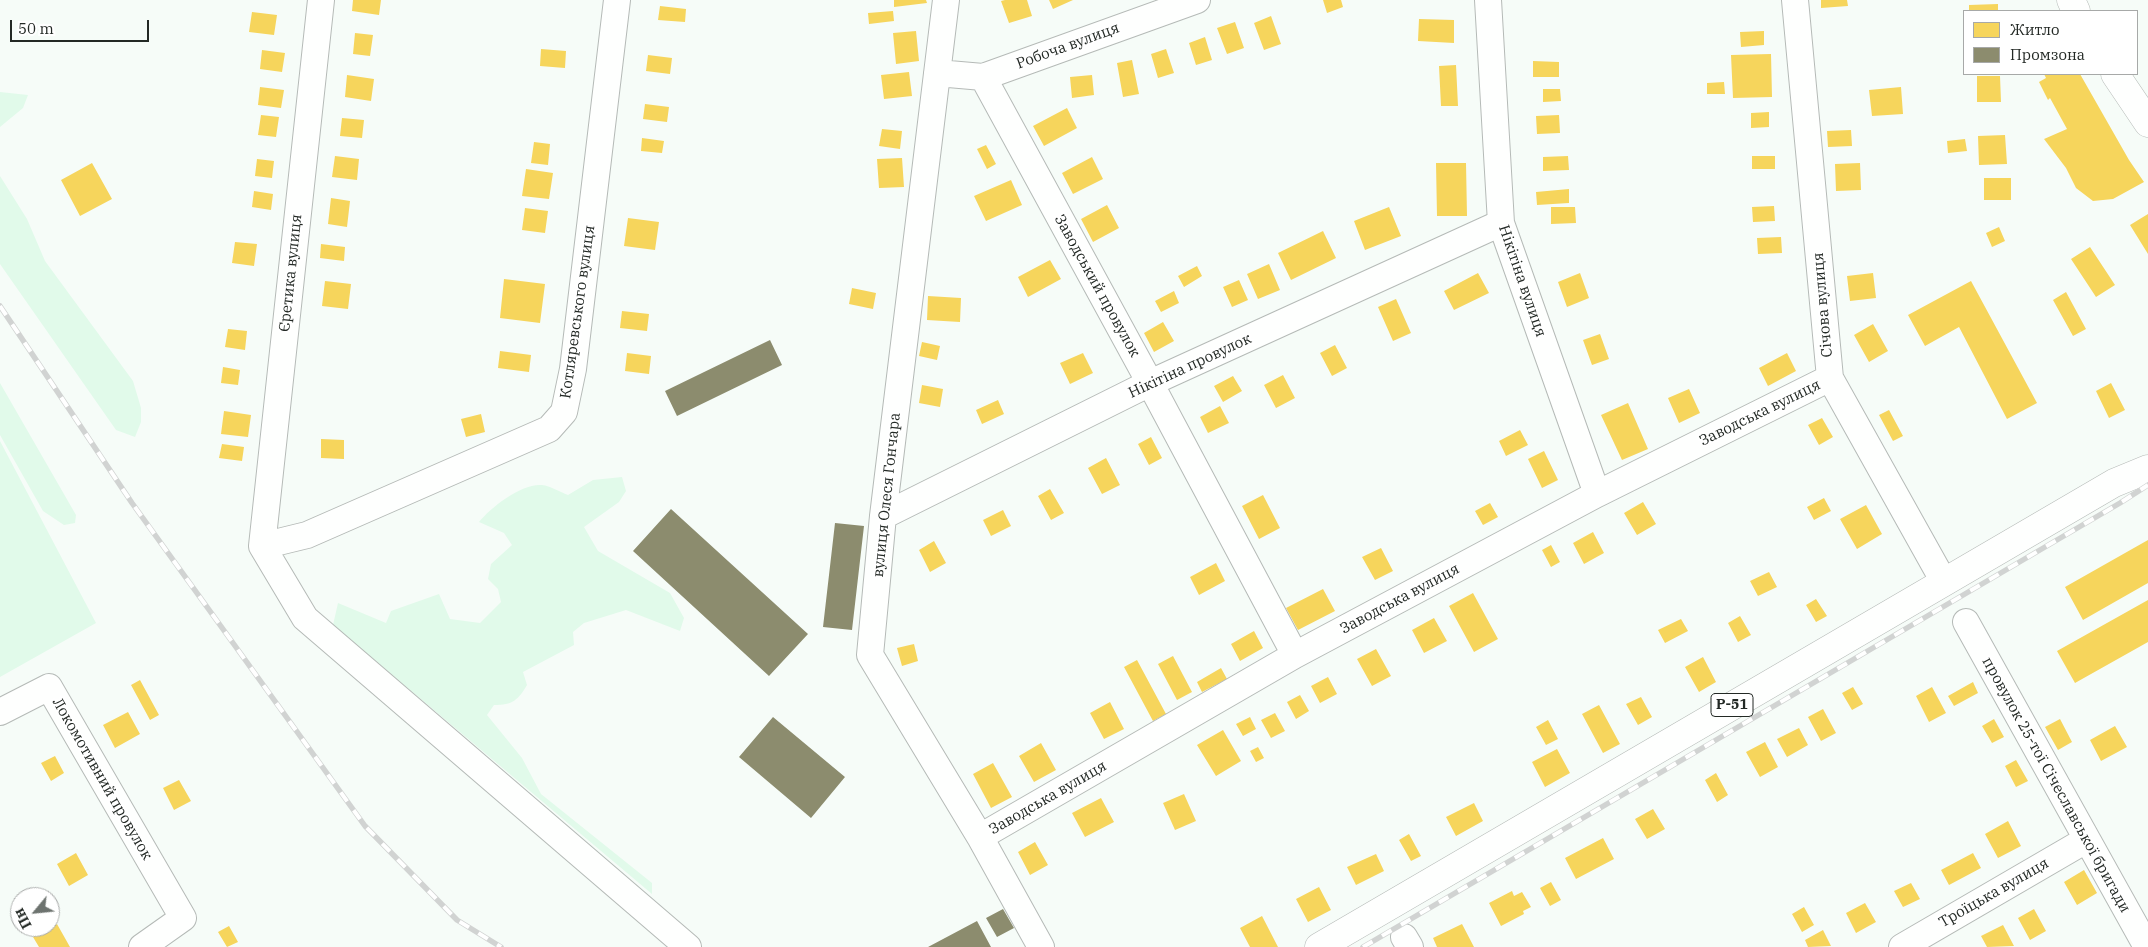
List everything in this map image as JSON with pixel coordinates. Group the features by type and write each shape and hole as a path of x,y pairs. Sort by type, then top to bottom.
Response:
{"main road":[{"path":"2116,75 2148,123"},
{"name":"Р-51","path":"1319,947 2114,483 2148,469"}],"street":[{"name":"Єретика вулиця","path":"262,546 321,0"},
{"name":"Котляревського вулиця","path":"262,546 307,535 549,429 564,412 574,369 617,0"},
{"name":"вулиця Олеся Гончара","path":"946,0 883,516 870,655 980,837 1041,947"},
{"name":"Робоча вулиця","path":"937,72 983,77 1197,0"},
{"name":"Нікітіна вулиця","path":"1488,0 1501,223 1598,494"},
{"name":"Січова вулиця","path":"1795,0 1830,378 1944,582"},
{"name":"Заводський провулок","path":"983,77 1150,383 1295,655"},
{"name":"Нікітіна провулок","path":"883,516 1150,383 1501,223"},
{"name":"Заводська вулиця","path":"980,837 1295,655 1598,494 1830,378"},
{"path":"262,546 305,618 688,947"},
{"name":"провулок 25-тої Січеславської бригади","path":"1966,622 2147,947"},
{"name":"Локомотивний провулок","path":"0,712 49,687 183,918 142,947"},
{"name":"Троїцька вулиця","path":"1902,947 2086,840"}],"green space":[{"path":"0,92 28,95 23,108 0,127"},
{"path":"0,176 27,219 45,261 133,381 141,408 141,422 135,437 116,430 0,264"},
{"path":"0,383 76,515 75,523 64,525 43,511 0,435"},
{"path":"0,441 96,623 0,677"},
{"path":"622,477 626,491 619,502 584,527 598,551 670,593 684,618 680,631 626,610 584,623 573,632 574,645 523,672 527,685 521,694 510,703 494,705 487,715 522,758 541,794 652,883 652,894 333,625 338,603 386,623 391,611 439,594 450,619 480,623 501,602 498,589 488,579 491,564 512,545 504,533 479,522 484,516 516,492 534,485 542,485 568,495 593,480"}],"building: Житло":[{"path":"353,0 381,0 379,15 352,11"},
{"path":"894,0 926,0 927,3 894,7"},
{"path":"1027,0 1032,16 1009,23 1001,1"},
{"path":"1049,0 1073,0 1053,9"},
{"path":"1323,0 1341,0 1343,7 1327,13"},
{"path":"1821,0 1847,0 1848,6 1821,8"},
{"path":"1998,4 1998,10 1969,10 1969,5"},
{"path":"660,6 686,9 685,22 658,20"},
{"path":"893,11 894,21 869,24 868,13"},
{"path":"252,12 277,15 274,35 249,32"},
{"path":"1271,16 1281,44 1264,50 1254,23"},
{"path":"1419,19 1454,20 1454,43 1418,41"},
{"path":"1235,22 1244,48 1227,54 1217,28"},
{"path":"916,31 919,61 896,64 893,33"},
{"path":"1764,31 1764,45 1741,47 1740,32"},
{"path":"355,33 373,35 370,56 353,54"},
{"path":"1205,37 1212,60 1196,65 1189,43"},
{"path":"541,49 566,51 565,68 540,66"},
{"path":"1166,49 1174,73 1158,78 1151,54"},
{"path":"262,50 285,53 282,72 260,69"},
{"path":"1771,54 1772,97 1733,98 1731,55"},
{"path":"648,55 672,58 670,74 646,71"},
{"path":"1132,60 1139,94 1123,97 1117,63"},
{"path":"1533,61 1559,62 1559,77 1533,77"},
{"path":"1456,65 1458,106 1441,106 1439,66"},
{"path":"909,72 912,96 884,99 881,75"},
{"path":"347,75 374,79 371,101 345,97"},
{"path":"1092,75 1094,95 1072,98 1070,77"},
{"path":"2044,75 2081,75 2129,160 2144,182 2113,199 2093,201 2076,188 2066,168 2044,139 2067,129 2039,82 2046,78"},
{"path":"1977,76 2000,76 2001,102 1977,102"},
{"path":"1724,82 1725,94 1707,94 1707,83"},
{"path":"260,87 284,90 281,108 258,105"},
{"path":"1901,87 1903,114 1872,116 1869,90"},
{"path":"1543,89 1560,89 1561,101 1543,102"},
{"path":"645,104 669,107 667,122 643,119"},
{"path":"1067,108 1077,128 1044,146 1033,126"},
{"path":"1769,112 1769,127 1751,128 1751,113"},
{"path":"261,115 279,117 276,137 258,135"},
{"path":"1559,115 1560,133 1537,134 1536,116"},
{"path":"342,118 364,120 362,138 340,136"},
{"path":"882,129 902,131 900,149 879,146"},
{"path":"1851,130 1852,146 1828,147 1827,131"},
{"path":"2005,135 2007,164 1979,165 1978,136"},
{"path":"642,138 664,141 662,153 641,151"},
{"path":"1965,139 1967,151 1948,153 1947,141"},
{"path":"534,142 550,144 548,165 531,163"},
{"path":"986,145 996,164 987,169 977,149"},
{"path":"335,156 359,159 357,180 332,177"},
{"path":"1568,156 1569,170 1543,171 1543,157"},
{"path":"1752,156 1775,156 1775,169 1752,169"},
{"path":"1092,157 1103,179 1073,194 1062,173"},
{"path":"902,158 904,187 879,188 877,159"},
{"path":"257,159 274,161 272,178 255,176"},
{"path":"92,163 112,199 80,216 61,180"},
{"path":"1436,163 1466,163 1467,216 1437,216"},
{"path":"1860,163 1861,190 1836,191 1835,164"},
{"path":"526,169 553,173 549,199 522,196"},
{"path":"1984,178 2011,178 2011,200 1984,200"},
{"path":"1011,180 1022,205 986,221 974,196"},
{"path":"1569,189 1569,203 1537,205 1536,192"},
{"path":"254,191 273,194 271,210 252,207"},
{"path":"331,198 350,201 347,227 328,224"},
{"path":"1107,205 1119,228 1093,242 1081,219"},
{"path":"1774,206 1775,221 1753,222 1752,207"},
{"path":"1389,207 1401,236 1365,250 1354,221"},
{"path":"1551,207 1575,207 1576,223 1551,224"},
{"path":"525,208 548,211 545,233 522,230"},
{"path":"2148,214 2148,254 2130,225"},
{"path":"628,218 659,222 655,250 624,246"},
{"path":"1999,227 2005,241 1992,247 1986,233"},
{"path":"1323,231 1336,258 1291,280 1278,253"},
{"path":"1781,237 1782,253 1758,254 1757,238"},
{"path":"235,242 257,244 254,266 232,263"},
{"path":"321,244 345,247 344,261 320,258"},
{"path":"2090,247 2115,285 2096,297 2071,259"},
{"path":"1050,260 1061,279 1028,297 1018,277"},
{"path":"1269,264 1280,290 1258,299 1247,274"},
{"path":"1197,266 1202,276 1184,287 1178,276"},
{"path":"1478,273 1489,293 1454,310 1444,291"},
{"path":"1580,273 1589,298 1567,307 1558,282"},
{"path":"1873,273 1876,298 1850,301 1847,276"},
{"path":"504,279 545,284 540,323 500,318"},
{"path":"1239,280 1248,300 1232,307 1223,287"},
{"path":"325,281 351,284 348,309 322,306"},
{"path":"1971,281 2037,403 2007,419 1959,327 1925,346 1908,315"},
{"path":"852,288 876,293 873,309 849,304"},
{"path":"1174,291 1179,303 1161,312 1155,301"},
{"path":"2066,292 2086,329 2073,336 2053,300"},
{"path":"928,296 961,298 960,322 927,320"},
{"path":"1396,299 1411,333 1393,341 1378,307"},
{"path":"622,311 649,314 647,331 620,328"},
{"path":"1163,322 1174,341 1154,352 1144,333"},
{"path":"1873,324 1888,351 1869,362 1854,335"},
{"path":"228,329 247,331 245,350 225,347"},
{"path":"1600,334 1609,359 1592,365 1583,340"},
{"path":"922,342 940,346 937,360 919,356"},
{"path":"1335,345 1347,368 1332,376 1320,353"},
{"path":"500,351 531,355 529,372 498,368"},
{"path":"627,353 651,356 649,374 625,371"},
{"path":"1083,353 1093,373 1070,384 1060,363"},
{"path":"1787,353 1796,371 1768,386 1759,368"},
{"path":"223,367 240,370 238,385 221,383"},
{"path":"1283,375 1295,398 1276,408 1264,385"},
{"path":"1233,376 1242,391 1223,402 1214,386"},
{"path":"2111,383 2125,410 2109,418 2096,391"},
{"path":"922,385 943,389 940,407 919,403"},
{"path":"1689,389 1700,413 1679,423 1668,398"},
{"path":"998,400 1004,414 982,424 976,410"},
{"path":"1628,403 1648,449 1622,460 1601,415"},
{"path":"1220,406 1229,423 1208,433 1200,417"},
{"path":"1889,410 1903,436 1893,441 1879,415"},
{"path":"224,411 251,415 248,437 221,434"},
{"path":"481,414 485,432 466,437 461,419"},
{"path":"1822,418 1833,437 1819,445 1808,425"},
{"path":"1520,430 1528,445 1506,456 1499,441"},
{"path":"1151,437 1162,458 1149,465 1138,444"},
{"path":"321,439 344,440 344,459 321,458"},
{"path":"222,444 244,447 242,461 219,458"},
{"path":"1544,451 1558,480 1542,488 1528,459"},
{"path":"1106,458 1120,485 1102,494 1088,468"},
{"path":"1050,489 1064,513 1051,520 1038,496"},
{"path":"1263,495 1280,528 1259,539 1242,506"},
{"path":"1824,498 1831,511 1814,520 1807,507"},
{"path":"1643,502 1656,524 1637,535 1624,513"},
{"path":"1490,503 1498,517 1483,525 1475,511"},
{"path":"1866,505 1882,534 1857,549 1840,519"},
{"path":"1003,510 1011,526 991,536 983,520"},
{"path":"1593,532 1604,553 1584,564 1573,543"},
{"path":"2148,540 2148,583 2083,620 2065,587"},
{"path":"934,541 946,563 930,572 919,550"},
{"path":"1551,545 1560,562 1551,567 1542,550"},
{"path":"1381,548 1393,571 1375,580 1362,557"},
{"path":"1216,563 1225,581 1199,595 1190,577"},
{"path":"1769,572 1777,587 1758,596 1750,581"},
{"path":"1323,589 1335,611 1298,630 1286,608"},
{"path":"1473,593 1498,639 1474,652 1449,606"},
{"path":"1816,599 1827,616 1816,622 1806,605"},
{"path":"2148,600 2148,642 2075,683 2057,651"},
{"path":"1740,616 1751,635 1738,642 1728,623"},
{"path":"1434,618 1447,641 1424,653 1412,630"},
{"path":"1681,619 1688,631 1665,643 1658,630"},
{"path":"1254,631 1263,648 1240,661 1231,644"},
{"path":"914,644 918,661 902,666 897,648"},
{"path":"1376,649 1391,676 1372,686 1357,659"},
{"path":"1173,656 1192,692 1177,700 1158,664"},
{"path":"1703,657 1716,682 1699,692 1685,667"},
{"path":"1137,660 1166,714 1153,721 1124,667"},
{"path":"1221,668 1227,679 1202,692 1197,682"},
{"path":"1328,677 1337,694 1320,703 1311,686"},
{"path":"140,680 159,715 150,720 131,685"},
{"path":"1973,682 1978,693 1954,706 1948,696"},
{"path":"1853,687 1863,704 1852,710 1842,693"},
{"path":"1932,687 1946,713 1929,722 1916,696"},
{"path":"1300,695 1309,711 1296,719 1287,702"},
{"path":"1641,697 1652,717 1638,725 1626,704"},
{"path":"1110,702 1124,729 1104,739 1090,713"},
{"path":"1599,705 1620,744 1603,753 1582,714"},
{"path":"1823,709 1836,733 1821,741 1808,717"},
{"path":"128,712 140,734 115,748 103,725"},
{"path":"1275,713 1285,731 1271,738 1261,720"},
{"path":"1250,717 1256,729 1243,736 1236,724"},
{"path":"1994,719 2004,737 1992,743 1982,726"},
{"path":"2060,719 2072,742 2058,750 2045,727"},
{"path":"1548,720 1558,739 1546,745 1536,727"},
{"path":"2115,726 2127,747 2101,761 2090,740"},
{"path":"1799,728 1808,745 1787,757 1777,739"},
{"path":"1223,730 1241,761 1216,776 1197,745"},
{"path":"1765,742 1778,767 1760,777 1746,752"},
{"path":"1041,743 1056,770 1034,782 1019,756"},
{"path":"1258,747 1264,758 1256,762 1250,751"},
{"path":"1557,749 1570,773 1545,787 1532,762"},
{"path":"55,756 64,773 51,781 41,763"},
{"path":"2016,760 2028,781 2016,787 2005,766"},
{"path":"993,763 1012,797 991,808 973,774"},
{"path":"1716,773 1728,795 1717,802 1705,780"},
{"path":"179,780 191,801 174,810 163,788"},
{"path":"1184,794 1196,821 1175,830 1163,803"},
{"path":"1101,798 1114,822 1085,837 1072,813"},
{"path":"1474,803 1483,821 1456,836 1446,817"},
{"path":"1653,809 1665,829 1647,839 1635,819"},
{"path":"2008,821 2021,846 1998,858 1985,834"},
{"path":"1409,834 1421,856 1411,861 1399,840"},
{"path":"1603,838 1614,859 1576,879 1565,858"},
{"path":"1035,842 1048,865 1030,875 1018,852"},
{"path":"76,853 88,875 69,886 57,864"},
{"path":"1973,853 1981,868 1949,885 1941,870"},
{"path":"1376,854 1384,871 1356,885 1347,867"},
{"path":"2084,870 2097,893 2077,905 2064,882"},
{"path":"1551,882 1561,900 1550,906 1540,888"},
{"path":"1911,883 1920,899 1903,907 1894,891"},
{"path":"1319,887 1331,910 1308,922 1296,899"},
{"path":"1512,891 1514,896 1522,892 1531,907 1523,911 1524,914 1501,926 1489,903"},
{"path":"1865,903 1876,922 1856,933 1846,913"},
{"path":"1804,907 1814,925 1802,932 1792,914"},
{"path":"2034,909 2046,931 2030,940 2018,918"},
{"path":"1262,916 1278,947 1250,947 1240,928"},
{"path":"1462,924 1474,947 1437,947 1433,938"},
{"path":"2003,925 2014,946 1987,947 1981,936"},
{"path":"229,926 238,942 227,947 218,932"},
{"path":"60,929 70,947 39,947 33,937 60,937"},
{"path":"1823,930 1831,946 1808,947 1805,940"}],"building: Промзона":[{"path":"770,340 782,365 677,416 665,391"},
{"path":"671,509 808,634 769,676 633,551"},
{"path":"835,523 864,526 852,630 823,627"},
{"path":"773,717 845,777 811,818 739,757"},
{"path":"1003,909 1014,928 997,937 986,918"},
{"path":"977,921 991,947 928,947"}],"railway":[{"path":"0,306 132,503 365,826 457,920 501,947"},
{"path":"1363,947 2148,485"}]}
